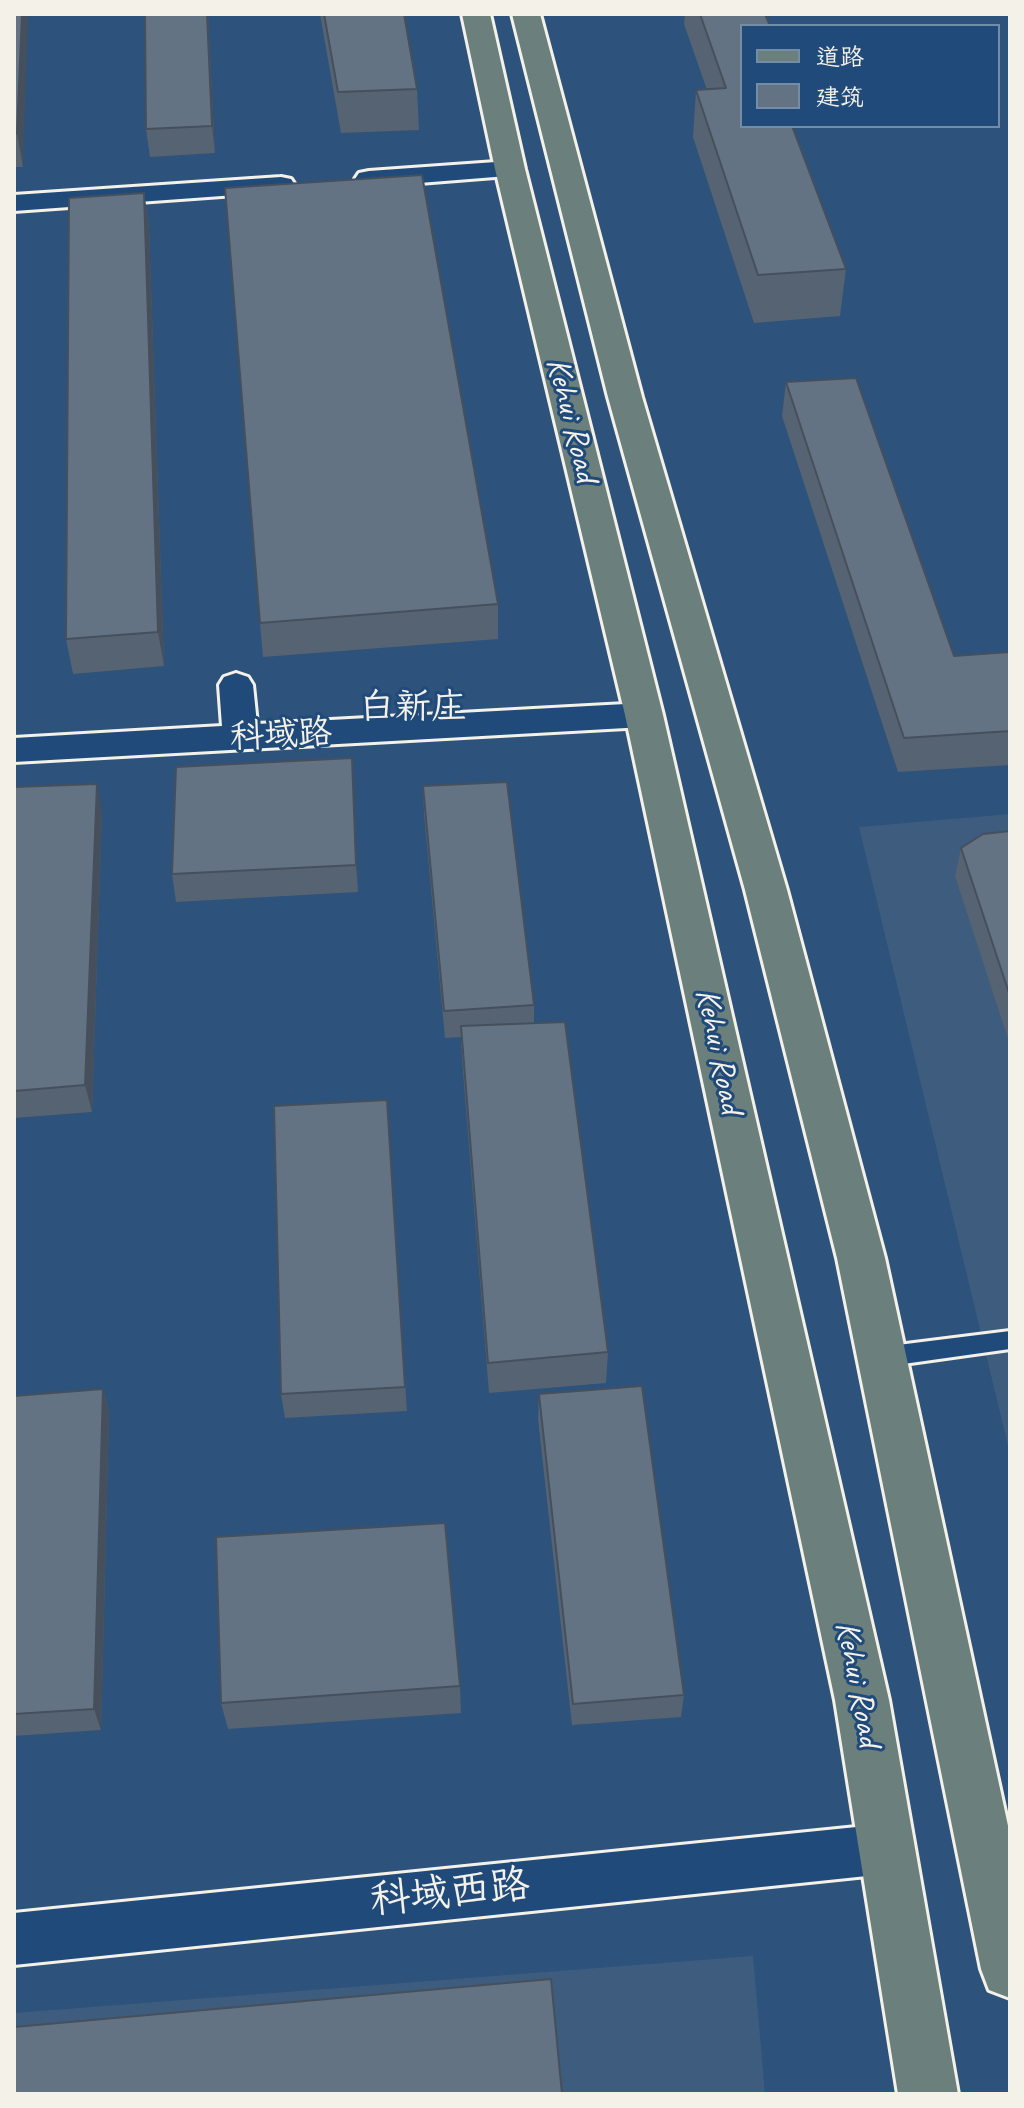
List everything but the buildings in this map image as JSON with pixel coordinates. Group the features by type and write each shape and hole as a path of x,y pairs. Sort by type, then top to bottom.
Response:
{"main road":[{"name":"Kehui Road","path":"476,14 510,169 644,715 862,1700 928,2094"},
{"name":"Kehui Road","path":"526,14 625,397 766,890 861,1258 1010,1969"}],"street":[{"path":"345,180 510,169"},
{"path":"14,203 313,183"},
{"path":"236,685 241,738"},
{"name":"科域路","path":"14,750 644,715"},
{"name":"科域西路","path":"14,1939 886,1849"}],"lane":[{"path":"882,1357 1010,1340"}],"shaded area":[{"path":"1010,814 1010,1454 859,827"},
{"path":"753,1956 765,2094 14,2094 14,2013"}],"district":[{"name":"白新庄","path":"413,709"}]}
